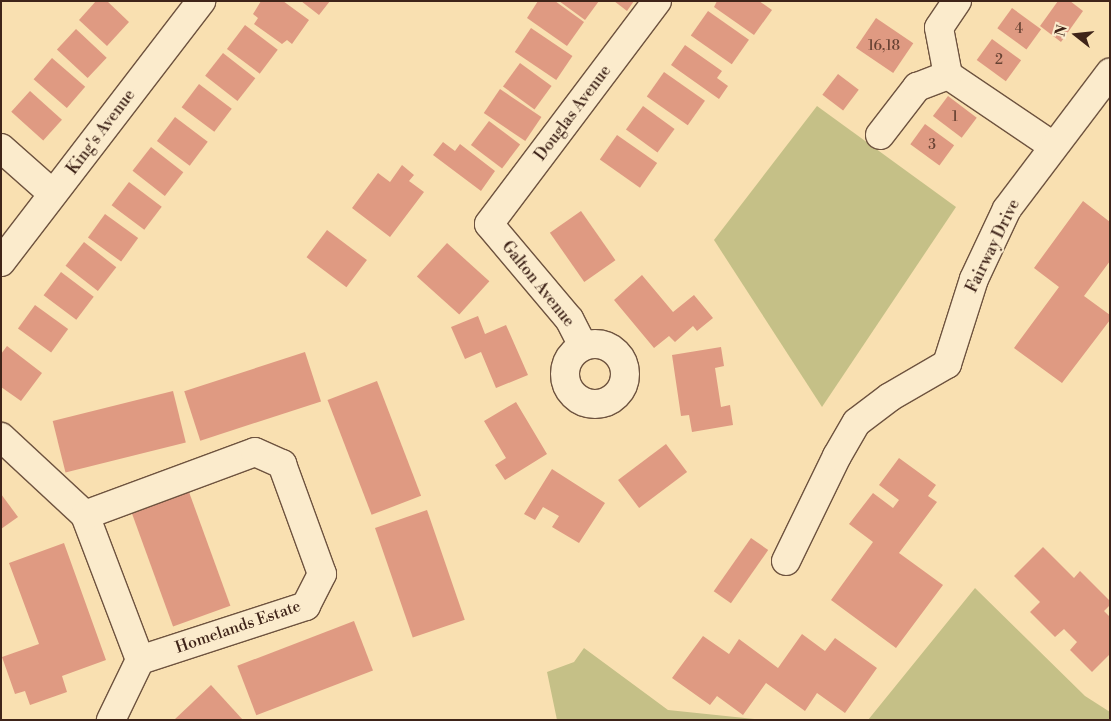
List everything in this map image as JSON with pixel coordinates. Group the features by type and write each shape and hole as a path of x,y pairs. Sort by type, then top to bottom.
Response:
{"street":[{"name":"King's Avenue","path":"1,262 201,1"},
{"name":"Douglas Avenue","path":"489,224 657,1"},
{"path":"957,1 939,28 948,75 1053,146"},
{"name":"Fairway Drive","path":"786,561 837,456 857,422 890,397 947,364 974,279 1007,209 1110,73"},
{"path":"880,135 917,86 948,75"},
{"path":"1,148 53,194"},
{"name":"Galton Avenue","path":"489,224 569,319 583,346"},
{"path":"1,437 85,515 140,660 111,720"},
{"name":"Homelands Estate","path":"85,515 255,452 282,464 322,574 306,606 140,660"}],"shaded area":[{"path":"817,106 956,207 822,407 714,240"},
{"path":"975,588 1085,696 1110,712 1110,720 868,720"},
{"path":"584,648 668,710 765,720 557,720 547,672 574,662"}],"building":[{"path":"96,1 107,1 129,22 107,46 79,20"},
{"path":"261,1 283,1 309,20 292,44 287,40 282,44 254,24 258,18 253,14"},
{"path":"301,1 330,1 319,15"},
{"path":"538,1 555,1 584,22 567,46 527,18"},
{"path":"559,1 599,1 585,20"},
{"path":"614,1 634,1 627,11"},
{"path":"717,1 759,1 772,10 754,35 714,7"},
{"path":"1058,1 1070,1 1083,11 1061,42 1040,26"},
{"path":"1012,8 1041,29 1026,49 997,28"},
{"path":"708,11 749,40 732,64 691,36"},
{"path":"876,18 913,43 893,73 856,48"},
{"path":"245,25 278,50 260,74 227,49"},
{"path":"531,28 572,56 556,80 515,52"},
{"path":"76,29 107,58 88,78 57,49"},
{"path":"992,39 1021,60 1006,81 977,60"},
{"path":"685,45 722,71 717,78 728,86 719,99 671,65"},
{"path":"223,53 255,78 237,101 205,76"},
{"path":"52,58 85,87 67,108 34,79"},
{"path":"520,63 552,86 535,109 503,86"},
{"path":"664,72 705,101 688,125 647,97"},
{"path":"838,74 859,90 843,110 822,95"},
{"path":"199,84 232,109 214,132 182,107"},
{"path":"500,89 541,117 525,141 484,113"},
{"path":"30,91 62,120 43,141 11,112"},
{"path":"948,96 977,118 962,138 933,116"},
{"path":"643,106 675,129 658,152 626,129"},
{"path":"175,117 208,142 190,166 157,141"},
{"path":"489,121 520,144 502,168 471,145"},
{"path":"925,124 954,145 939,165 910,144"},
{"path":"617,135 657,163 640,188 600,160"},
{"path":"443,142 455,151 460,144 495,171 481,191 433,155"},
{"path":"151,147 183,172 165,196 133,171"},
{"path":"402,165 414,175 409,181 424,192 390,237 352,208 378,173 390,182"},
{"path":"129,182 162,207 144,230 112,205"},
{"path":"1083,201 1110,222 1110,261 1084,296 1110,315 1110,320 1062,383 1014,348 1059,287 1034,268"},
{"path":"581,211 615,260 584,282 550,233"},
{"path":"105,214 138,238 121,262 88,237"},
{"path":"327,230 367,260 346,287 307,257"},
{"path":"84,242 116,267 98,291 66,266"},
{"path":"447,243 489,281 459,315 417,276"},
{"path":"61,272 94,297 76,320 44,295"},
{"path":"642,275 673,312 694,295 713,318 697,331 693,326 675,342 669,336 654,348 614,300"},
{"path":"35,305 68,329 51,353 18,328"},
{"path":"478,316 485,334 506,325 528,375 496,388 481,352 465,359 451,327"},
{"path":"7,346 42,373 21,401 1,387 1,354"},
{"path":"721,347 724,366 715,368 721,407 730,405 733,425 692,432 689,415 681,416 672,355"},
{"path":"305,352 321,401 200,441 184,391"},
{"path":"377,381 421,496 372,515 328,400"},
{"path":"173,391 186,442 66,472 53,421"},
{"path":"516,402 547,454 505,480 495,465 506,458 484,421"},
{"path":"666,444 687,472 639,508 618,480"},
{"path":"899,458 936,485 928,496 937,502 899,553 943,585 896,648 831,600 873,542 849,524 873,493 893,508 899,500 879,485"},
{"path":"552,469 605,503 579,543 552,527 559,516 543,507 535,520 524,514"},
{"path":"189,492 230,606 173,627 132,513"},
{"path":"1,494 18,517 1,529"},
{"path":"427,510 465,620 413,638 375,528"},
{"path":"751,538 768,550 731,603 714,591"},
{"path":"64,543 106,660 62,676 67,692 30,705 25,691 15,694 2,657 39,644 9,563"},
{"path":"1043,547 1074,578 1080,571 1110,601 1110,605 1104,611 1110,617 1110,654 1092,672 1070,650 1077,642 1064,629 1055,637 1030,612 1040,602 1014,576"},
{"path":"354,621 373,670 256,715 237,666"},
{"path":"802,634 825,651 835,638 877,668 845,713 817,693 805,711 766,683 743,715 717,696 710,705 672,678 703,636 729,654 739,639 778,668"},
{"path":"211,685 243,720 174,720"}]}
